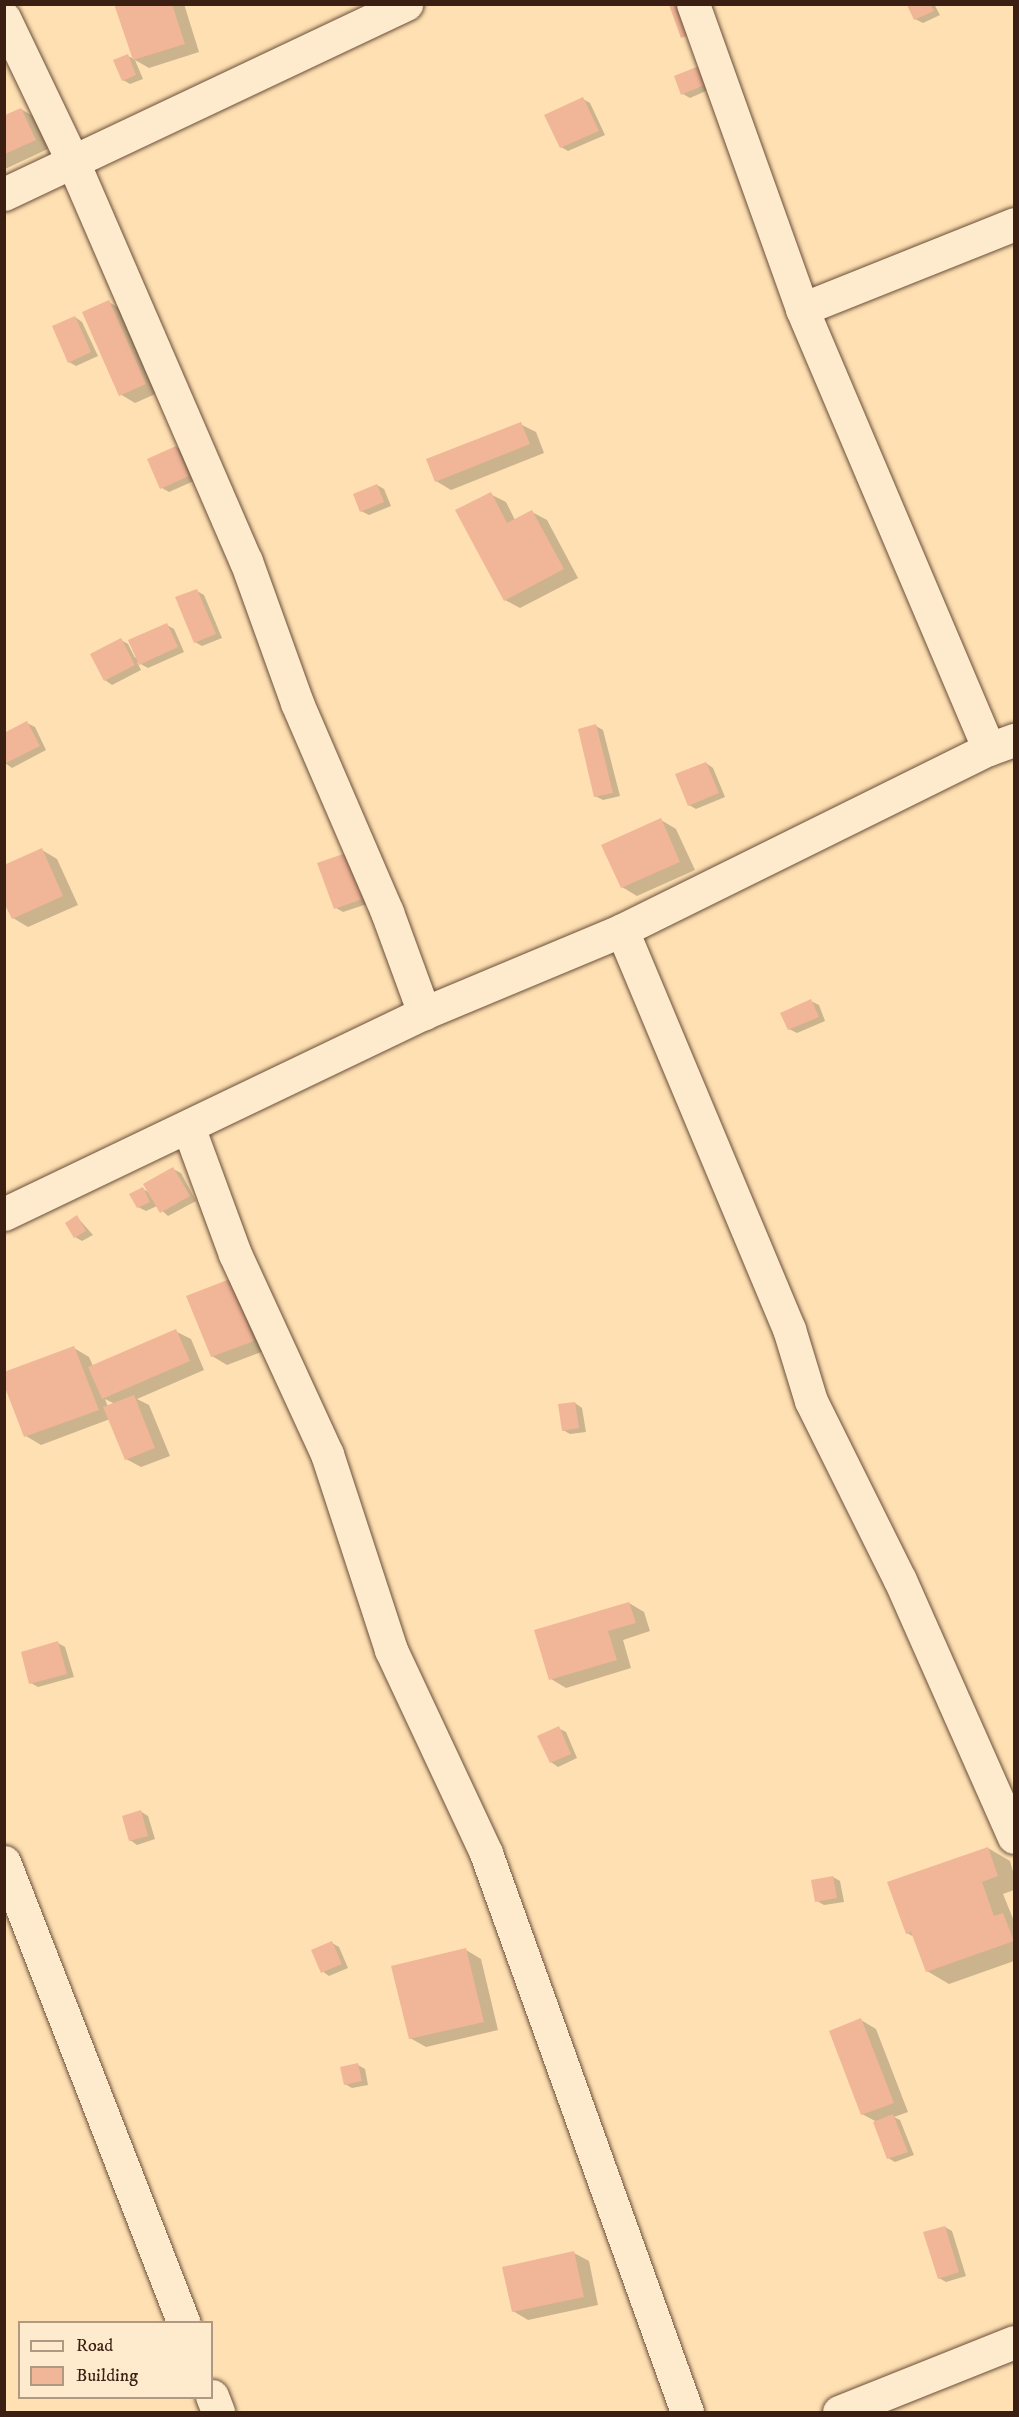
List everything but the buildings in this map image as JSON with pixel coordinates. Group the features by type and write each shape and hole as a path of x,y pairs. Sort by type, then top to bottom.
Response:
{"street":[{"path":"4,194 406,4"},
{"path":"4,1214 189,1129 424,1013 622,930 1002,745 802,309 693,4"},
{"path":"4,18 73,162 246,561 297,703 387,912 424,1013"},
{"path":"802,309 1014,224"},
{"path":"622,930 789,1329 811,1401 900,1580 1014,1837"},
{"path":"189,1129 235,1254 327,1454 391,1650 486,1853 687,2412"},
{"path":"4,1862 183,2321"},
{"path":"839,2412 1014,2342"}]}
